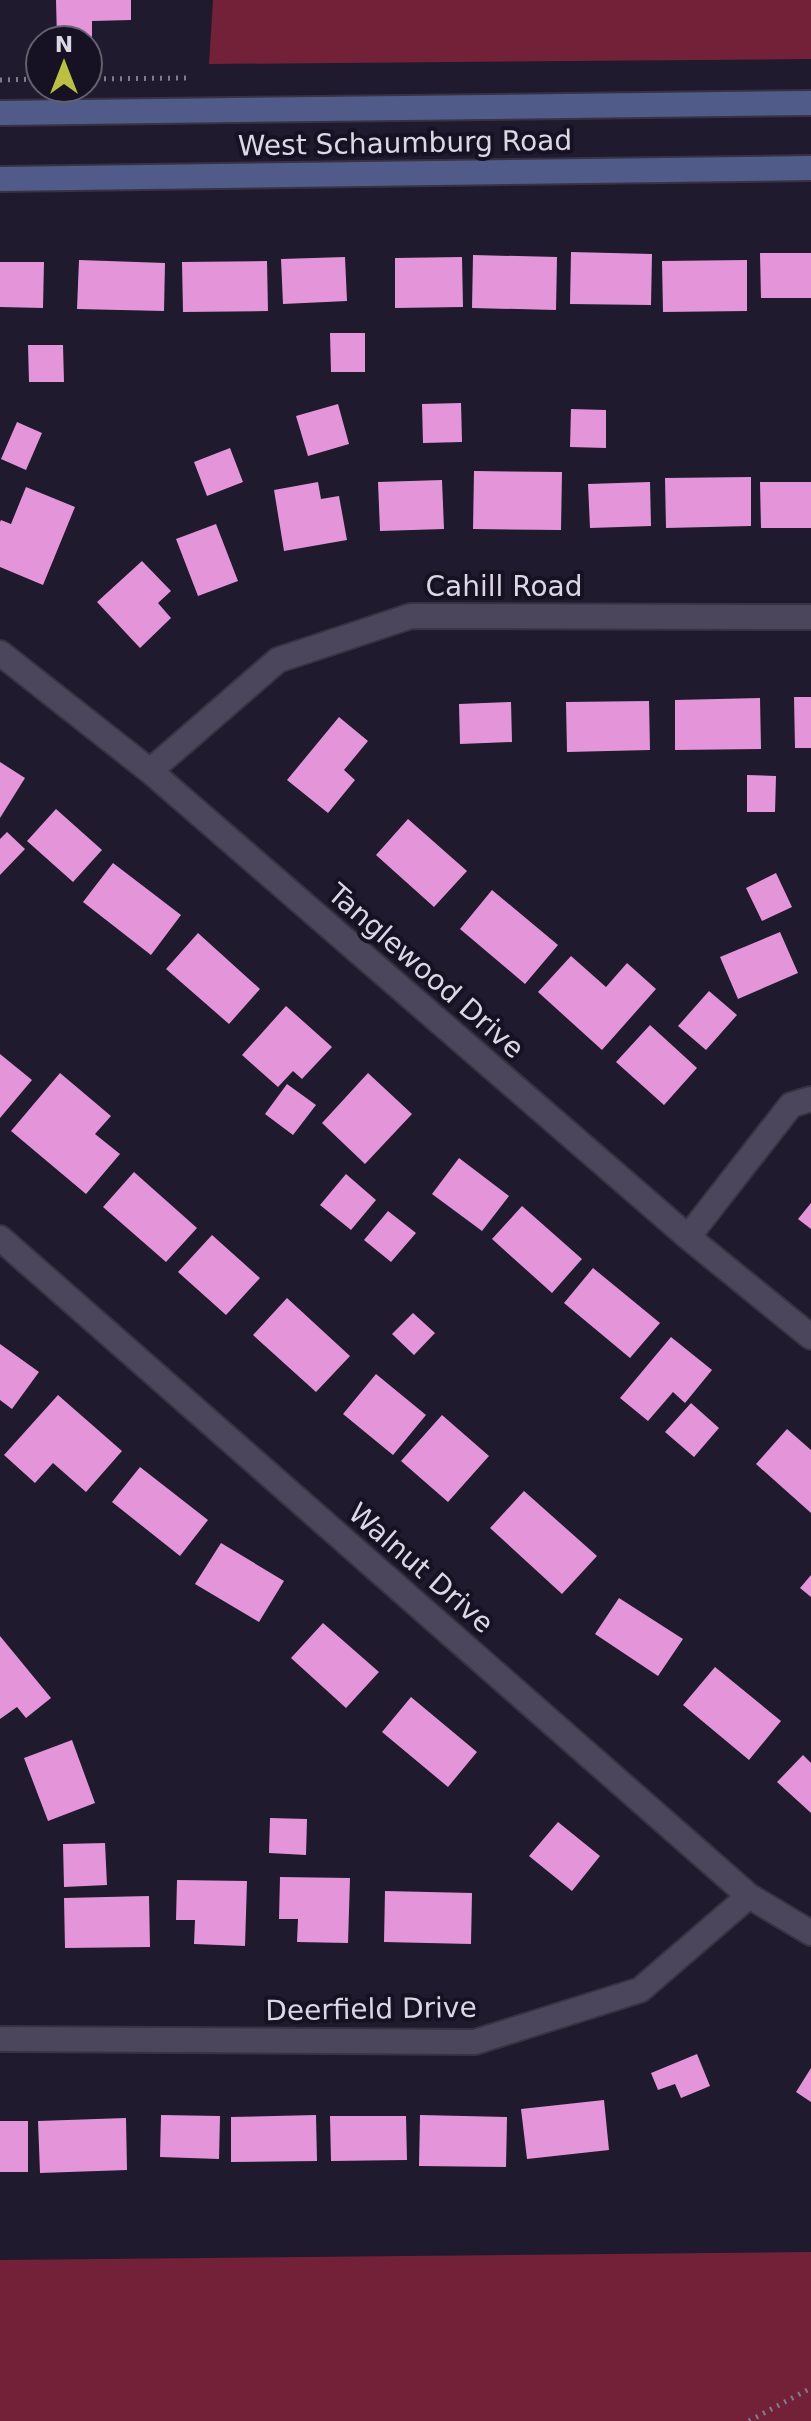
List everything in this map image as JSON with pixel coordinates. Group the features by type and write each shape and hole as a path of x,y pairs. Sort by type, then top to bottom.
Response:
{"main road":[{"name":"West Schaumburg Road","path":"0,113 811,103"},
{"name":"West Schaumburg Road","path":"0,179 811,168"}],"street":[{"name":"Cahill Road","path":"150,771 278,660 411,616 811,617"},
{"name":"Tanglewood Drive","path":"0,653 150,771 688,1237 811,1337"},
{"path":"688,1237 791,1105 811,1099"},
{"name":"Walnut Drive","path":"0,1238 749,1896 811,1933"},
{"name":"Deerfield Drive","path":"0,2039 475,2042 640,1990 749,1896"}],"path":[{"path":"0,80 24,79"},
{"path":"749,2421 811,2388"}],"shaded area":[{"path":"213,0 811,0 811,59 209,64"},
{"path":"811,2252 811,2421 0,2421 0,2260"}],"building":[{"path":"56,0 131,0 131,20 57,24"},
{"path":"571,252 652,254 651,305 570,304"},
{"path":"760,253 811,253 811,298 761,298"},
{"path":"473,255 557,257 556,310 472,308"},
{"path":"345,257 347,301 283,304 281,259"},
{"path":"462,257 463,307 395,308 395,258"},
{"path":"79,260 165,263 164,311 77,309"},
{"path":"747,260 747,311 663,312 662,261"},
{"path":"267,261 268,311 183,312 182,262"},
{"path":"0,262 44,262 43,308 0,307"},
{"path":"330,333 365,333 365,372 331,372"},
{"path":"28,345 63,345 64,382 29,382"},
{"path":"461,403 462,442 423,443 422,404"},
{"path":"338,404 349,444 308,456 296,416"},
{"path":"571,409 606,410 606,448 570,447"},
{"path":"17,422 42,433 26,470 1,459"},
{"path":"230,448 243,482 207,496 194,462"},
{"path":"474,471 562,472 561,530 473,529"},
{"path":"751,477 751,526 666,528 665,478"},
{"path":"442,480 444,529 380,531 378,482"},
{"path":"318,482 321,499 339,496 347,540 284,551 274,490"},
{"path":"650,482 651,526 590,528 588,484"},
{"path":"760,482 811,482 811,528 761,528"},
{"path":"26,487 75,507 43,585 0,567 0,522 11,524"},
{"path":"216,524 238,581 198,596 176,539"},
{"path":"142,561 171,591 158,603 171,618 140,648 97,602"},
{"path":"794,697 811,697 811,748 795,748"},
{"path":"760,698 761,749 675,750 675,700"},
{"path":"649,701 650,750 567,752 566,702"},
{"path":"511,702 512,742 460,744 459,704"},
{"path":"339,717 368,741 344,770 355,780 328,813 287,780"},
{"path":"0,762 25,778 0,818"},
{"path":"747,775 776,776 775,812 747,812"},
{"path":"56,809 102,850 73,882 27,841"},
{"path":"408,819 467,871 434,907 376,855"},
{"path":"7,832 25,849 0,875 0,839"},
{"path":"113,863 181,915 151,955 83,902"},
{"path":"776,873 792,907 762,921 746,888"},
{"path":"492,890 558,945 525,984 460,929"},
{"path":"780,932 798,973 738,999 720,957"},
{"path":"198,933 260,989 229,1024 166,969"},
{"path":"571,956 606,987 627,963 656,989 602,1050 538,992"},
{"path":"709,991 737,1015 706,1050 678,1026"},
{"path":"286,1006 332,1047 302,1079 293,1071 278,1087 242,1055"},
{"path":"650,1025 697,1068 664,1105 616,1062"},
{"path":"0,1054 32,1080 0,1118"},
{"path":"60,1073 111,1116 95,1134 120,1154 86,1194 11,1131"},
{"path":"368,1073 412,1114 365,1164 322,1123"},
{"path":"287,1084 316,1105 293,1135 265,1114"},
{"path":"459,1158 509,1196 482,1231 432,1194"},
{"path":"134,1172 197,1228 166,1262 103,1207"},
{"path":"346,1174 376,1200 351,1230 320,1205"},
{"path":"811,1203 811,1229 798,1219"},
{"path":"522,1206 582,1259 552,1293 492,1239"},
{"path":"388,1211 416,1233 391,1262 364,1240"},
{"path":"212,1235 260,1278 226,1315 178,1272"},
{"path":"593,1268 660,1323 630,1358 564,1303"},
{"path":"287,1298 350,1356 316,1392 253,1335"},
{"path":"413,1313 435,1333 414,1355 392,1334"},
{"path":"671,1337 712,1370 685,1403 673,1392 648,1421 620,1398"},
{"path":"0,1344 39,1372 12,1409 0,1400"},
{"path":"376,1374 426,1415 393,1455 343,1414"},
{"path":"58,1395 122,1451 86,1492 53,1463 35,1483 4,1455"},
{"path":"691,1403 719,1428 694,1457 665,1432"},
{"path":"442,1415 489,1456 448,1502 401,1461"},
{"path":"787,1429 811,1450 811,1513 756,1464"},
{"path":"140,1467 208,1520 180,1556 112,1502"},
{"path":"524,1491 597,1556 562,1594 490,1528"},
{"path":"221,1543 284,1581 259,1622 195,1584"},
{"path":"811,1575 811,1597 800,1588"},
{"path":"619,1598 683,1639 658,1676 595,1634"},
{"path":"323,1623 379,1672 346,1708 291,1658"},
{"path":"0,1636 51,1698 26,1718 17,1707 0,1719"},
{"path":"715,1667 781,1721 749,1760 683,1705"},
{"path":"411,1697 477,1752 448,1787 382,1732"},
{"path":"72,1740 95,1803 48,1821 24,1758"},
{"path":"803,1755 811,1763 811,1813 777,1782"},
{"path":"270,1818 307,1819 306,1855 269,1853"},
{"path":"558,1822 600,1856 572,1891 529,1856"},
{"path":"105,1843 107,1885 64,1887 63,1844"},
{"path":"280,1877 350,1878 348,1943 297,1942 298,1919 279,1919"},
{"path":"177,1880 247,1881 245,1946 194,1944 195,1920 176,1920"},
{"path":"385,1891 472,1893 471,1944 384,1942"},
{"path":"149,1896 150,1947 65,1948 64,1898"},
{"path":"697,2054 710,2086 681,2098 675,2084 658,2090 651,2073"},
{"path":"811,2068 811,2102 796,2092"},
{"path":"604,2100 609,2150 527,2159 521,2109"},
{"path":"161,2115 220,2116 219,2159 160,2157"},
{"path":"316,2115 317,2161 231,2162 231,2117"},
{"path":"420,2115 507,2117 506,2167 419,2166"},
{"path":"330,2116 406,2116 407,2160 331,2161"},
{"path":"126,2118 127,2170 40,2173 38,2121"},
{"path":"0,2121 28,2121 28,2172 0,2172"}]}
